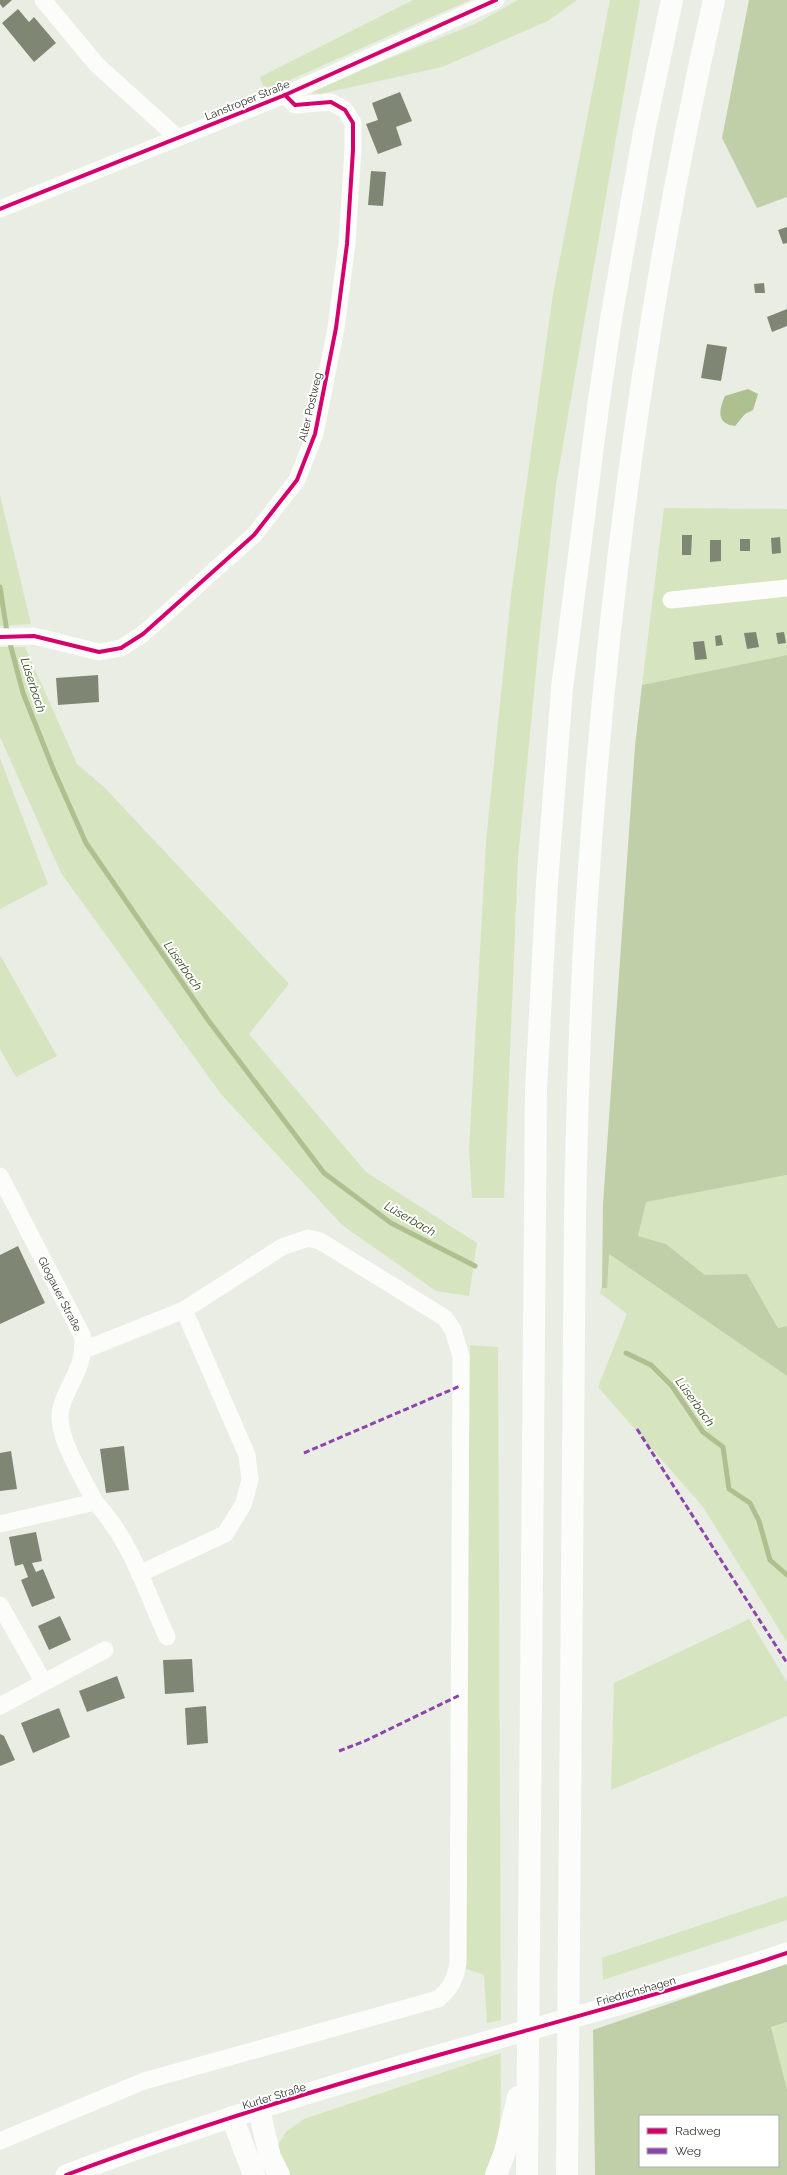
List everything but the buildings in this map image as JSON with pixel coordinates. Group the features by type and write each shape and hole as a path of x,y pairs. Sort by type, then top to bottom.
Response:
{"highway":[{"path":"526,2175 536,1090 547,883 562,689 598,407 611,319 644,132 672,0"},
{"path":"567,2175 574,1217 578,1069 588,883 603,697 624,508 666,236 714,0"},
{"path":"496,2175 505,2152 527,2063"},
{"path":"258,2110 270,2157 279,2175"},
{"path":"232,2117 254,2175"}],"main road":[{"name":"Friedrichshagen","path":"488,2041 606,2010 716,1977 787,1953"},
{"name":"Kurler Straße","path":"66,2175 232,2117 488,2041"}],"street":[{"path":"43,0 97,65 178,138"},
{"name":"Lanstroper Straße","path":"0,209 285,95 469,14 496,0"},
{"name":"Alter Postweg","path":"7,636 34,636 99,652 121,648 143,634 254,535 297,480 315,434 336,328 347,244 353,150 353,123 345,110 330,102 295,105 285,95"},
{"path":"671,600 787,588"},
{"name":"Glogauer Straße","path":"0,1176 82,1335 84,1350 80,1365 61,1409 62,1438 95,1502 112,1520 132,1553 139,1574 167,1637"},
{"path":"0,2140 144,2081 438,1999 449,1990 455,1980 458,1963 460,1356 453,1330 444,1318 416,1299 320,1241 308,1238 282,1247 184,1310 84,1350"},
{"path":"139,1574 225,1534 243,1505 250,1480 247,1455 184,1310"},
{"path":"0,1524 95,1502"},
{"path":"0,1605 43,1681"},
{"path":"0,1706 43,1681 105,1650"}],"shaded area":[{"path":"413,0 470,0 265,91 260,77"},
{"path":"518,0 577,0 548,21 442,67 320,94 312,93 320,86 475,24"},
{"path":"610,0 640,0 556,485 539,640 518,859 504,1198 472,1198 469,1149 486,841 511,595 553,294"},
{"path":"749,0 787,0 787,197 757,208 722,138"},
{"path":"748,389 758,394 753,410 745,414 735,426 729,425 722,419 721,415 721,406 725,396"},
{"path":"0,495 31,624 0,626"},
{"path":"664,508 787,509 787,655 642,685"},
{"path":"0,647 25,647 77,764 105,788 289,984 249,1034 366,1172 477,1243 469,1296 436,1291 342,1225 221,1094 61,873 0,737"},
{"path":"787,655 787,1175 646,1202 638,1236 666,1244 705,1275 747,1274 778,1328 787,1326 787,1376 609,1254 607,1288 602,1288 603,1204 635,746 642,685"},
{"path":"0,758 48,884 0,909"},
{"path":"0,955 57,1056 16,1077 0,1049"},
{"path":"787,1175 787,1326 778,1328 747,1275 705,1275 666,1244 638,1236 645,1202"},
{"path":"609,1254 787,1376 787,1642 703,1507 598,1387 627,1314 600,1293"},
{"path":"470,1345 498,1347 501,2020 487,2023 484,1975 464,1968"},
{"path":"749,1619 787,1682 787,1716 611,1790 614,1683"},
{"path":"787,1896 787,1920 603,1980 602,1958"},
{"path":"787,1963 787,2022 771,2027 787,2089 787,2175 595,2175 593,2030"},
{"path":"787,2022 787,2089 771,2027"},
{"path":"501,2053 499,2131 493,2161 487,2175 287,2175 276,2148 286,2132 304,2119"}],"waterway":[{"name":"Lüserbach","path":"0,587 7,632 23,693 54,771 86,843 208,1020 324,1173 391,1223 475,1266"},
{"name":"Lüserbach","path":"626,1353 651,1365 672,1386 703,1432 723,1447 729,1489 750,1503 759,1521 770,1560 787,1575"}],"marked path":[{"path":"304,1453 460,1386"},
{"path":"637,1429 787,1663"},
{"path":"339,1751 365,1741 460,1695"}],"cycle path":[{"path":"0,209 285,95 496,0"},
{"path":"0,637 34,636 99,652 121,648 143,634 254,535 297,480 315,434 336,328 347,244 353,150 353,123 345,110 331,102 295,105 285,95"},
{"path":"66,2175 170,2138 276,2103 382,2071 676,1988 787,1953"}]}
